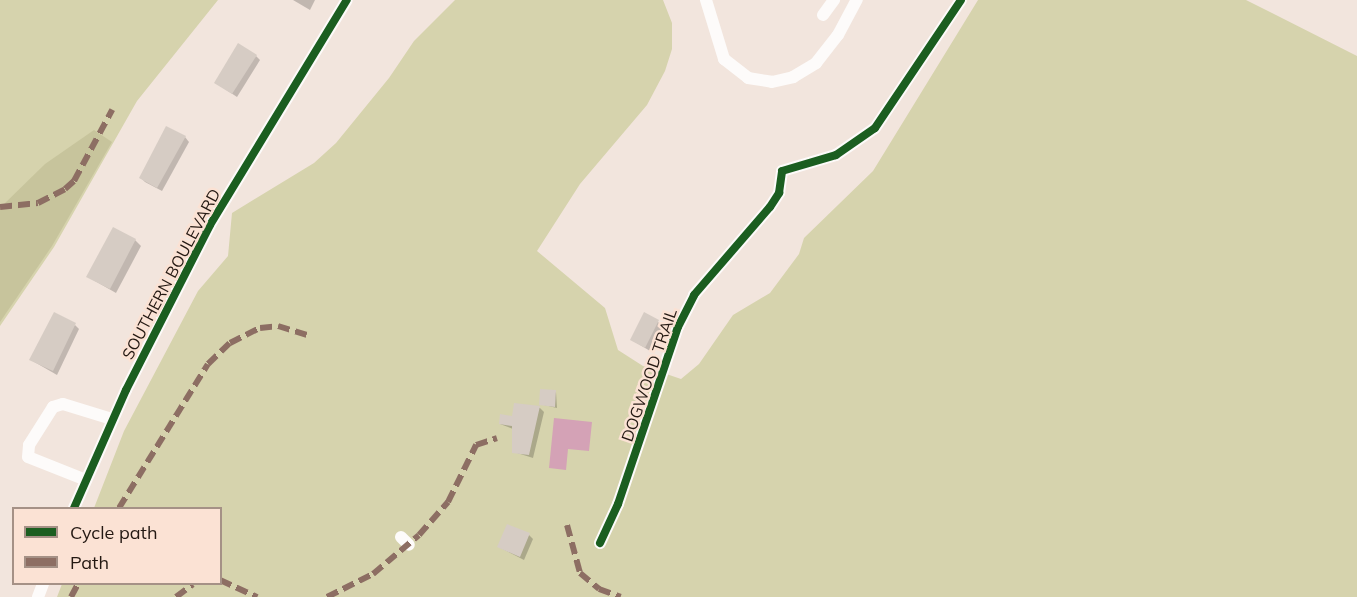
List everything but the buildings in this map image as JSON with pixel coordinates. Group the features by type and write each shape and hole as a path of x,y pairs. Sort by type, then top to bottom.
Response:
{"street":[{"name":"SOUTHERN BOULEVARD","path":"74,507 112,419 210,225 347,0"},
{"path":"706,0 724,59 748,78 772,82 793,77 816,63 838,35 857,0"},
{"path":"823,15 834,0"},
{"name":"DOGWOOD TRAIL","path":"600,543 618,504 688,305 770,207 778,193 782,171 836,155 875,128 961,0"},
{"path":"86,480 28,457 29,446 53,407 63,404 112,419"}],"shaded area":[{"path":"0,0 218,0 137,101 54,247 0,326"},
{"path":"455,0 663,0 672,23 672,49 665,71 647,105 580,184 537,251 605,308 618,350 643,366 681,379 699,364 733,315 770,293 799,254 804,238 873,171 978,0 1246,0 1357,56 1357,597 57,597 62,585 222,585 222,507 94,507 124,431 198,291 228,256 232,213 314,163 336,143 389,78 414,41"},
{"path":"94,130 112,142 52,246 0,322 0,208 45,164"},
{"path":"554,418 592,422 589,451 568,449 566,470 549,468"}],"marked path":[{"path":"0,207 38,203 65,189 74,181 112,110"},
{"path":"120,507 208,364 230,343 260,328 278,326 307,335"},
{"path":"327,597 373,574 419,535 448,502 476,445 497,438"},
{"path":"567,525 580,573 599,589 621,597"},
{"path":"222,581 257,597"},
{"path":"71,597 77,585"},
{"path":"176,597 192,585"}],"cycle path":[{"path":"74,507 126,390 210,225 347,0"},
{"path":"600,543 618,504 678,327 694,295 770,207 779,193 782,171 836,155 875,128 961,0"}]}
